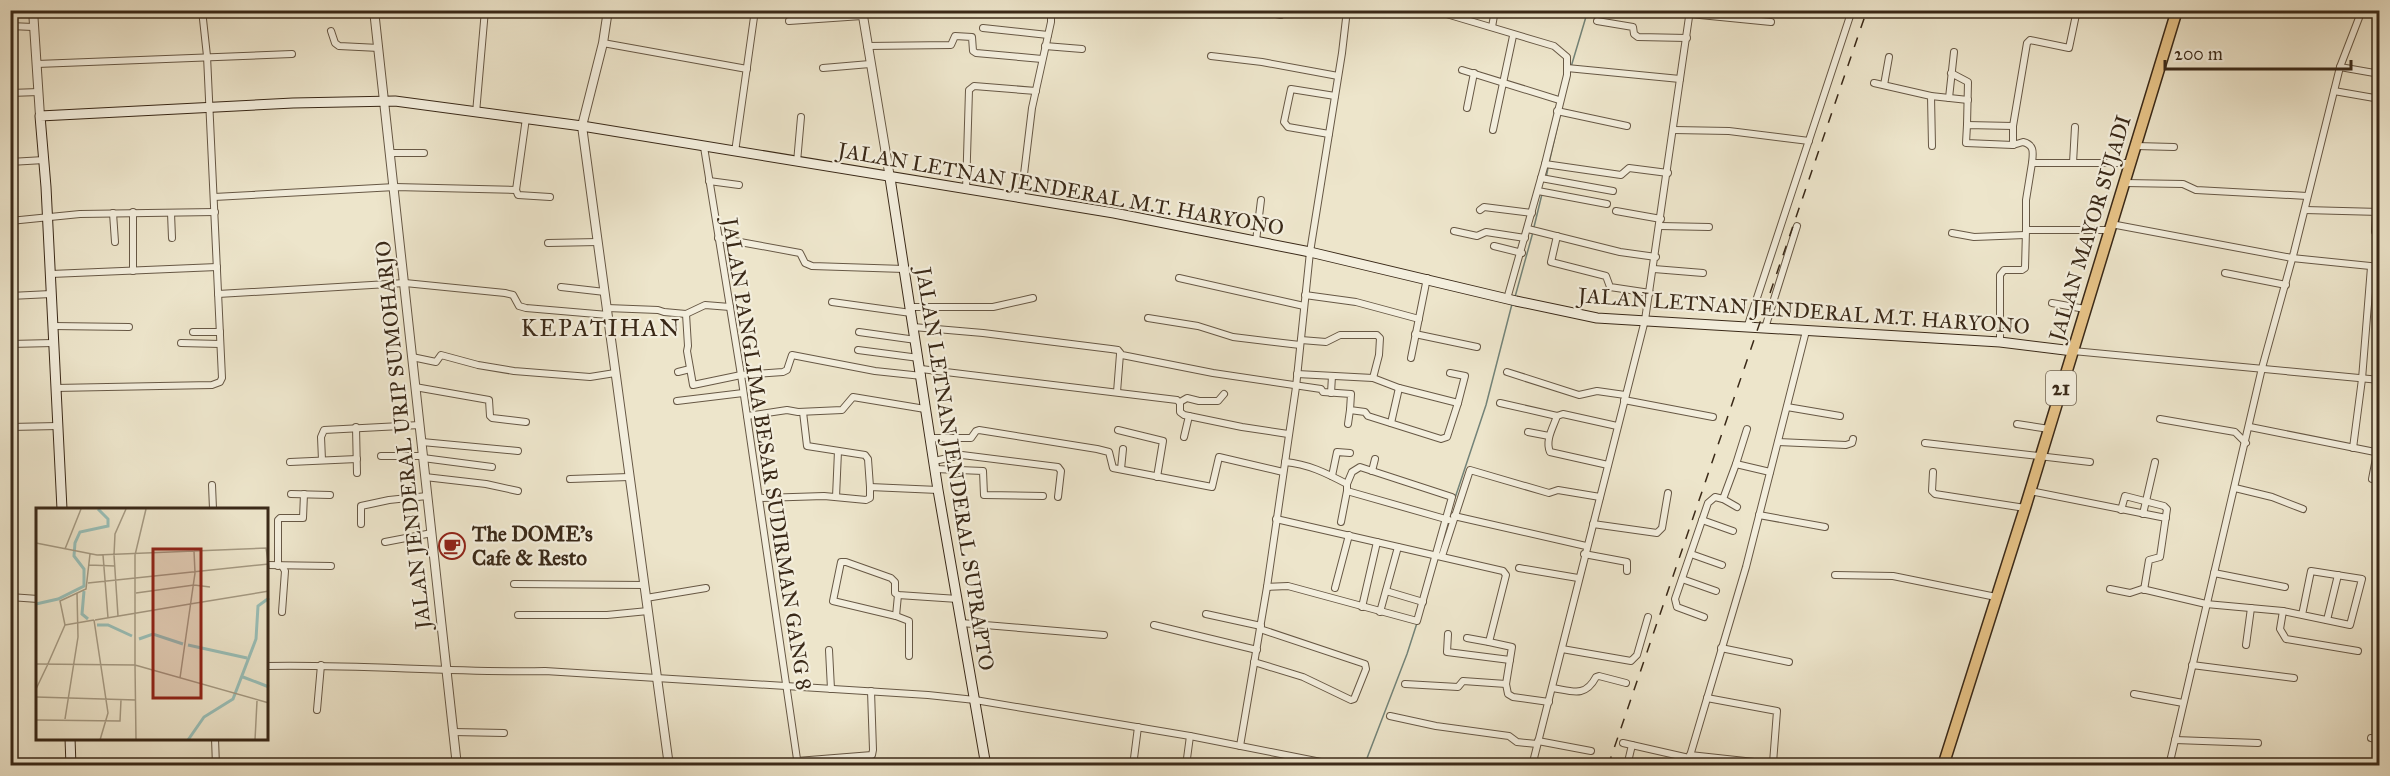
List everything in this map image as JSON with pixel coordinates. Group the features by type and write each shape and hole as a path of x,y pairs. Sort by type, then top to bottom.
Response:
{"highway":[{"name":"JALAN MAYOR SUJADI","path":"1943,765 2025,508 2177,10"}],"main road":[{"name":"JALAN LETNAN JENDERAL M.T. HARYONO","path":"40,116 384,100 476,114 582,126 1114,213 1310,252 1597,318 2000,342 2073,351"},
{"path":"40,116 51,274 62,508"},
{"name":"JALAN LETNAN JENDERAL SUPRAPTO","path":"890,178 938,490 986,765"},
{"path":"70,740 71,765"}],"street":[{"path":"33,10 40,116"},
{"path":"56,388 217,385 222,378 207,56 202,11 224,10"},
{"name":"JALAN JENDERAL URIP SUMOHARJO","path":"374,10 457,765"},
{"path":"476,114 485,10"},
{"path":"608,10 603,43 582,126 645,585 667,764"},
{"path":"735,152 755,10"},
{"path":"1022,199 1036,91 1051,10"},
{"path":"1256,10 1281,15 1285,10"},
{"path":"1240,746 1261,627 1284,472 1296,387 1310,252 1347,10"},
{"path":"1433,10 1492,27 1514,36 1554,46 1563,51 1567,57 1570,69 1559,100 1546,179 1532,213 1531,230 1526,238 1511,300"},
{"path":"1492,27 1495,10"},
{"path":"1747,327 1852,10"},
{"path":"2013,145 2013,126 2028,41 2069,48 2077,10"},
{"path":"2169,765 2262,368 2286,285 2340,67 2362,10"},
{"path":"1532,765 1645,320 1690,12 1771,21"},
{"path":"789,21 862,13 890,178"},
{"path":"1597,21 1633,27 1634,34 1638,37 1687,38"},
{"path":"10,26 33,27"},
{"path":"983,28 1048,34"},
{"path":"331,30 335,43 339,46 379,48"},
{"path":"867,46 952,45 955,36 972,37 973,51 976,53 1042,59"},
{"path":"1493,130 1514,36"},
{"path":"603,43 747,69"},
{"path":"1045,46 1082,49"},
{"path":"1948,98 1954,52"},
{"path":"37,63 292,54"},
{"path":"1211,56 1262,62 1338,76"},
{"path":"1884,85 1889,57"},
{"path":"823,68 870,64"},
{"path":"2340,67 2379,75"},
{"path":"1570,69 1680,79"},
{"path":"1462,70 1559,100"},
{"path":"1467,108 1474,73"},
{"path":"1951,73 1968,82 1966,144 2013,145 2023,142 2031,146 2033,150 2026,200 2025,268 2004,270 2000,275 2000,342"},
{"path":"1874,83 1931,96 1968,100"},
{"path":"966,190 969,90 974,86 1036,91"},
{"path":"1329,134 1286,126 1284,122 1291,89 1335,96"},
{"path":"10,93 39,92"},
{"path":"2334,92 2379,99"},
{"path":"1931,96 1932,146"},
{"path":"1557,111 1627,126"},
{"path":"796,162 801,117"},
{"path":"525,118 516,190 518,195 550,197"},
{"path":"1967,125 2013,126"},
{"path":"2073,163 2075,127"},
{"path":"1674,130 1729,131 1809,141"},
{"path":"2136,146 2174,147"},
{"name":"JALAN PANGLIMA BESAR SUDIRMAN GANG 8","path":"704,147 741,375 797,763"},
{"path":"391,153 424,153"},
{"path":"10,162 44,160"},
{"path":"2032,163 2131,163"},
{"path":"1549,164 1621,175 1629,168 1668,173"},
{"path":"1546,179 1613,191"},
{"path":"709,181 739,185"},
{"path":"2125,183 2183,184 2196,190 2307,196"},
{"path":"214,197 395,187 516,190"},
{"path":"1542,192 1606,204"},
{"path":"1256,241 1261,200"},
{"path":"1480,210 1484,207 1532,213"},
{"path":"1616,210 1660,222 1709,227"},
{"path":"2305,210 2378,212 2375,232 2379,236"},
{"path":"10,221 134,212 215,212"},
{"path":"133,271 134,212"},
{"path":"113,213 115,242"},
{"path":"171,213 172,238"},
{"path":"1765,328 1797,226"},
{"path":"1952,233 1974,237 2110,227 2292,258 2379,267"},
{"path":"1531,230 1620,252 1656,257"},
{"path":"1454,231 1477,236 1486,231 1526,238"},
{"path":"1557,236 1551,262 1606,276 1611,286 1650,293"},
{"path":"718,238 800,253 805,263 812,266 904,269"},
{"path":"548,243 598,243"},
{"path":"1494,246 1522,253"},
{"path":"51,274 217,267"},
{"path":"2353,448 2362,379 2370,267"},
{"path":"1654,269 1703,273"},
{"path":"2225,273 2286,285"},
{"path":"1179,278 1304,306"},
{"path":"1411,358 1427,278"},
{"path":"218,294 405,284 505,293 513,295 519,306 526,308 658,310 686,314 705,305 730,307"},
{"path":"561,286 605,292"},
{"path":"10,296 51,294"},
{"path":"1305,295 1356,302 1419,319"},
{"path":"832,302 911,310 993,308 1033,298"},
{"path":"2052,303 2085,309"},
{"path":"686,314 687,351 693,385 741,375 785,371 794,355 875,371 921,372 1118,392 1180,402 1187,398 1199,401 1218,400 1224,394"},
{"path":"1148,318 1198,326 1233,337 1301,343 1326,342 1340,335 1377,335 1380,338 1380,350 1373,378"},
{"path":"53,326 129,327"},
{"path":"913,327 1110,348 1118,350 1120,354 1296,387 1351,394 1348,424"},
{"path":"1689,759 1759,515 1806,331"},
{"path":"193,332 220,332"},
{"path":"859,332 915,340"},
{"path":"1415,334 1477,347"},
{"path":"10,344 53,343"},
{"path":"181,343 220,344"},
{"path":"858,350 919,358"},
{"path":"2073,351 2379,380"},
{"path":"1118,392 1120,354"},
{"path":"412,357 436,362 441,355 477,365 514,371 590,377 615,373"},
{"path":"678,372 690,369"},
{"path":"1507,372 1579,395 1597,391 1713,417"},
{"path":"1350,410 1365,412 1368,416 1445,439 1449,434 1464,376 1449,373"},
{"path":"1297,374 1373,378 1399,388 1458,403"},
{"path":"1331,393 1332,376"},
{"path":"415,387 489,400 492,418 526,422"},
{"path":"1391,423 1399,388"},
{"path":"677,401 743,393"},
{"path":"747,416 787,410 842,410 853,397 926,409"},
{"path":"1180,402 1180,411 1189,416 1288,434"},
{"path":"1500,403 1617,426"},
{"path":"1787,407 1840,416"},
{"path":"759,498 836,497 868,500 870,487 867,457 807,446 803,411"},
{"path":"1184,437 1189,416"},
{"path":"1557,416 1549,436 1550,452 1608,465"},
{"path":"2160,419 2235,432 2246,443"},
{"path":"2017,424 2049,429"},
{"path":"322,460 321,437 324,430 420,425"},
{"path":"10,427 58,426"},
{"path":"356,427 357,473"},
{"path":"2250,427 2378,453 2372,479"},
{"path":"1723,499 1747,429"},
{"path":"930,438 971,438 979,430 1097,449 1109,452 1113,468 1212,487 1219,457 1284,472"},
{"path":"1118,430 1163,441 1158,477"},
{"path":"1528,432 1549,436"},
{"path":"1778,442 1846,445 1852,443 1853,439"},
{"path":"422,442 518,451"},
{"path":"1925,443 2090,462"},
{"path":"1121,469 1123,449"},
{"path":"836,497 838,451"},
{"path":"1332,476 1337,452 1350,453"},
{"path":"934,465 962,454 1060,468 1058,497"},
{"path":"381,456 423,457 492,467"},
{"path":"290,462 357,459"},
{"path":"1372,471 1376,459"},
{"path":"1285,462 1312,466 1347,487 1450,519 1586,546"},
{"path":"2144,514 2155,462"},
{"path":"1736,464 1770,472"},
{"path":"934,465 983,471 984,495 1043,496"},
{"path":"1341,522 1347,487 1352,472 1357,468 1452,497 1450,519"},
{"path":"1267,587 1287,586 1417,621 1450,519 1470,470 1549,493 1558,490 1600,497"},
{"path":"1933,472 1932,491 1935,494 2025,508"},
{"path":"425,477 486,484 518,491"},
{"path":"570,479 629,477"},
{"path":"212,485 213,508"},
{"path":"870,487 938,490"},
{"path":"2235,488 2272,497 2303,509"},
{"path":"2030,491 2166,518"},
{"path":"1593,524 1657,532 1662,528 1668,493"},
{"path":"291,494 330,495"},
{"path":"282,612 285,571 280,566 278,520 280,518 303,518 304,494"},
{"path":"361,524 361,506 427,496"},
{"path":"2121,510 2125,496 2166,507 2160,557 2149,560 2144,590"},
{"path":"1704,617 1676,605 1675,599 1709,500 1715,497 1723,499 1737,507"},
{"path":"1759,515 1825,527"},
{"path":"1276,519 1506,572 1489,642"},
{"path":"1702,520 1733,531"},
{"path":"385,542 432,532"},
{"path":"1335,588 1349,535"},
{"path":"1362,607 1377,542"},
{"path":"1380,612 1398,547"},
{"path":"1584,554 1627,562 1628,570"},
{"path":"1691,554 1722,565"},
{"path":"896,616 897,595 895,582 891,578 841,562 832,599 834,602 896,616 910,622 909,656"},
{"path":"268,566 331,566"},
{"path":"1519,568 1578,578"},
{"path":"2110,589 2130,593 2144,590 2206,604 2283,611 2302,615 2327,620 2352,624 2362,580 2311,571 2302,615"},
{"path":"2214,573 2285,587"},
{"path":"1835,575 1893,576 1996,597"},
{"path":"2327,620 2337,575"},
{"path":"1682,579 1716,591"},
{"path":"514,584 645,585"},
{"path":"646,598 706,588"},
{"path":"1386,591 1423,602"},
{"path":"897,595 958,599"},
{"path":"10,597 36,598"},
{"path":"2246,645 2252,608"},
{"path":"518,615 613,615 648,611"},
{"path":"2283,611 2280,629 2286,639 2358,651"},
{"path":"1206,614 1261,627 1365,664 1366,669 1354,699 1348,700 1303,677 1254,662"},
{"path":"1562,649 1631,662 1637,655 1648,617"},
{"path":"961,623 1104,635"},
{"path":"1154,625 1257,650"},
{"path":"1448,634 1447,652 1510,660"},
{"path":"1467,638 1512,647 1506,691 1510,696 1549,702"},
{"path":"1721,648 1789,662"},
{"path":"829,650 831,689"},
{"path":"317,710 321,665"},
{"path":"268,666 321,665 657,676 975,700 1190,736 1341,765"},
{"path":"2192,665 2294,678"},
{"path":"1552,688 1582,691 1592,686 1596,677 1599,676 1626,683"},
{"path":"1405,684 1458,687 1463,681 1506,684"},
{"path":"797,763 872,755 871,691"},
{"path":"2134,694 2183,703"},
{"path":"1707,698 1777,711 1773,763"},
{"path":"1390,716 1436,726 1509,736 1517,742 1591,751"},
{"path":"1133,765 1138,727"},
{"path":"453,732 504,733"},
{"path":"1186,765 1190,736"},
{"path":"2371,738 2379,740"},
{"path":"215,740 216,765"},
{"path":"2175,740 2258,742"},
{"path":"1623,743 1689,759 1791,765"},
{"path":"1627,765 1632,745"},
{"path":"1289,765 1291,756"}],"waterway":[{"path":"1571,67 1588,10"},
{"path":"1549,163 1560,115"},
{"path":"1546,178 1548,168"},
{"path":"1534,227 1542,194"},
{"path":"1515,297 1533,232"},
{"path":"1455,498 1486,405 1512,304"},
{"path":"1364,766 1417,623"}],"tunnel":[{"path":"656,766 665,764"}],"railway":[{"path":"1608,766 1867,10"}],"place":[{"name":"The DOME's Cafe & Resto","path":"452,546"}],"district":[{"name":"KEPATIHAN","path":"601,328"}]}
